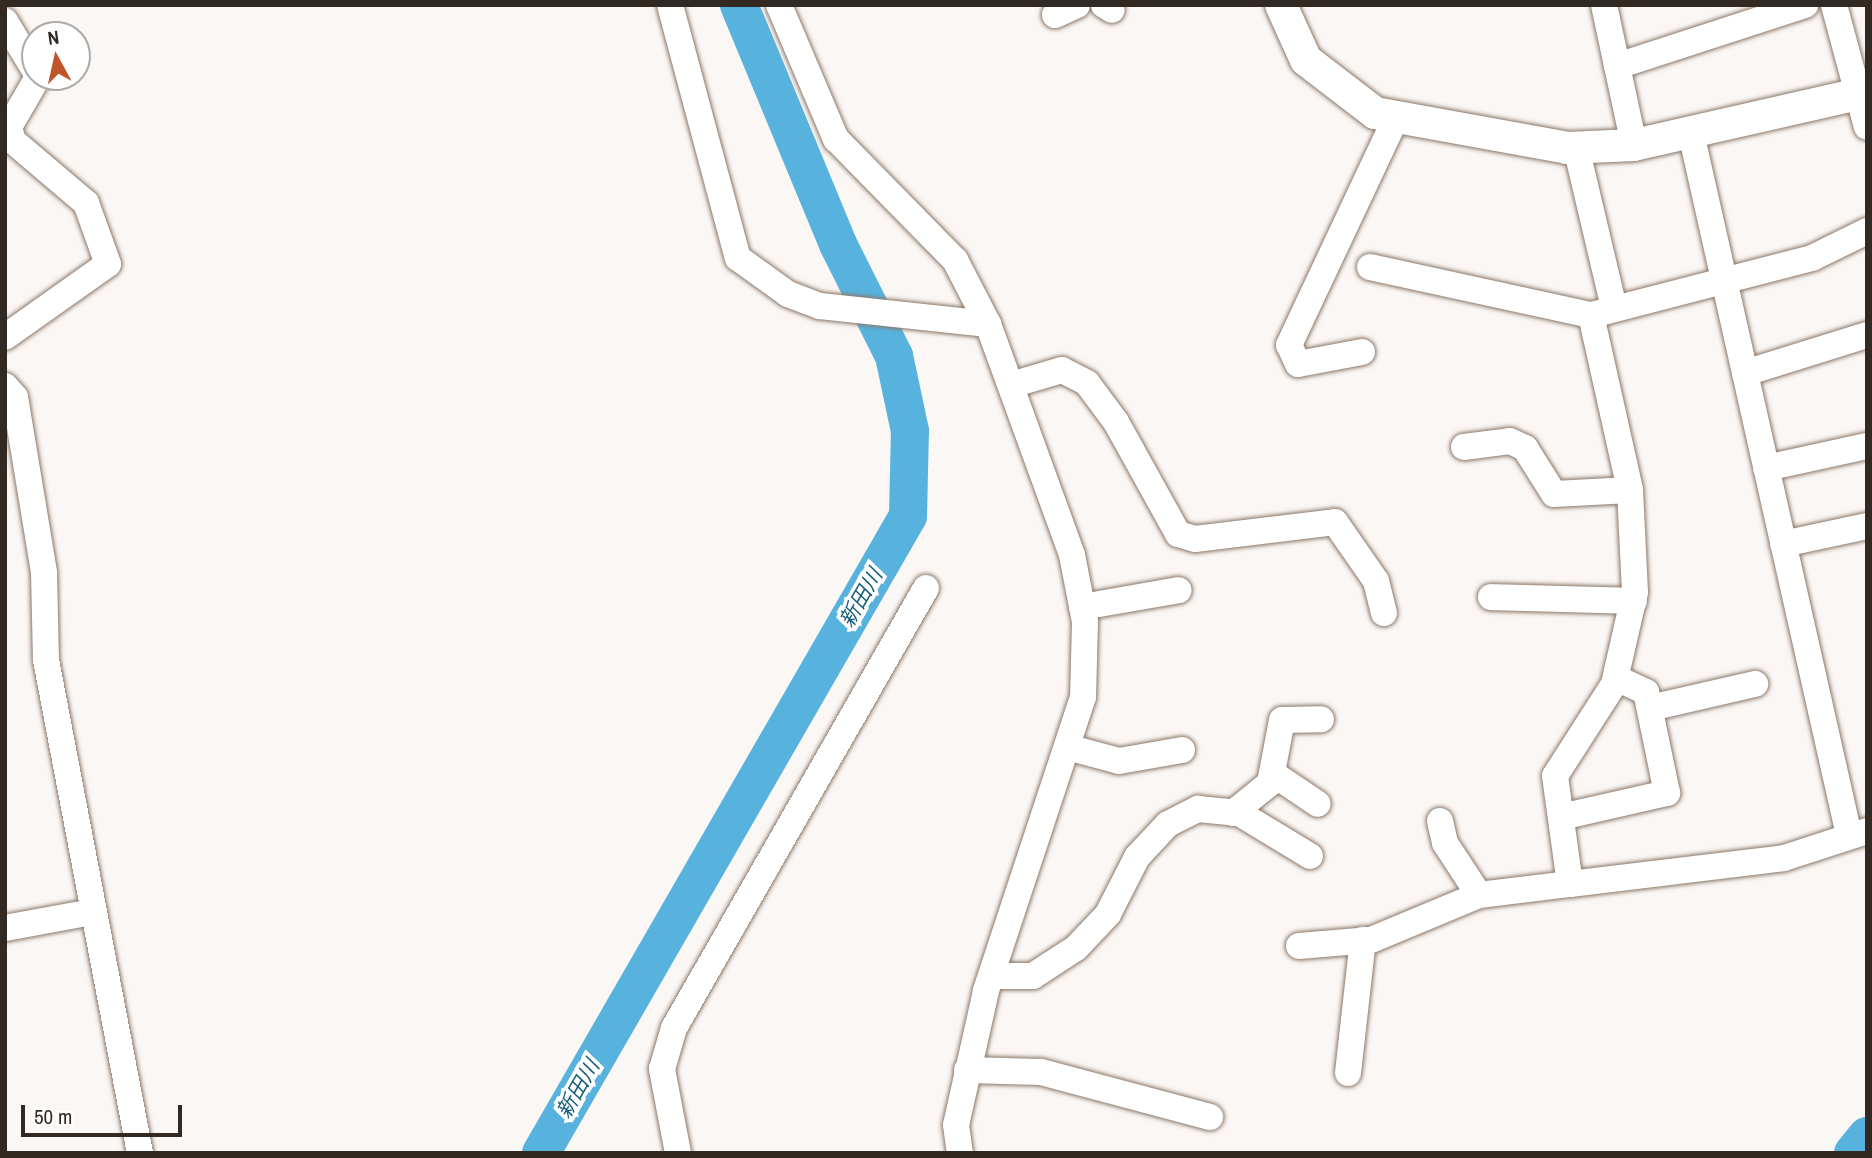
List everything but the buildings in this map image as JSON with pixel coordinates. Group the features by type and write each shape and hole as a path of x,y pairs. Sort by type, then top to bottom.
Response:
{"street":[{"path":"670,5 738,258 788,294 820,306 988,324"},
{"path":"779,5 836,139 955,260 988,324 1072,555 1082,607 1083,697 991,976 956,1125 960,1153"},
{"path":"1281,5 1307,60 1337,89 1375,113 1576,147 1634,145 1862,94"},
{"path":"1617,66 1805,5"},
{"path":"1834,5 1862,94 1867,127"},
{"path":"1602,6 1634,145"},
{"path":"5,22 21,48"},
{"path":"5,337 108,264 86,203 13,141 9,127 30,91"},
{"path":"1362,352 1298,363 1289,345 1396,118"},
{"path":"1299,946 1363,940 1479,895 1784,858 1858,833 1783,544 1691,133"},
{"path":"1570,884 1556,776 1616,678 1634,601 1630,490 1576,147"},
{"path":"1370,267 1602,310 1723,276 1812,258 1867,231"},
{"path":"1745,373 1867,335"},
{"path":"1011,385 1062,370 1087,383 1115,422 1178,534 1195,539 1335,522 1376,581 1384,613"},
{"path":"9,393 44,573 46,660 140,1153"},
{"path":"1464,447 1510,441 1525,448 1554,494 1630,490"},
{"path":"1766,468 1867,446"},
{"path":"1783,544 1867,526"},
{"path":"678,1153 662,1069 674,1028 926,588"},
{"path":"1082,607 1179,590"},
{"path":"1491,597 1634,601"},
{"path":"1561,817 1667,793 1646,692 1616,678"},
{"path":"1650,708 1755,684"},
{"path":"1233,813 1270,783 1282,720 1321,719"},
{"path":"1067,747 1119,761 1182,750"},
{"path":"1272,773 1318,804"},
{"path":"991,976 1033,976 1076,948 1108,914 1137,857 1168,824 1198,809 1233,813 1310,856"},
{"path":"1440,821 1445,843 1479,895"},
{"path":"5,928 92,912"},
{"path":"1349,1073 1363,940"},
{"path":"967,1070 1041,1072 1173,1098 1210,1117"}],"waterway":[{"name":"新田川","path":"541,1153 908,516 910,431 894,356 838,244 739,5"},
{"path":"1853,1153 1867,1136"}]}
